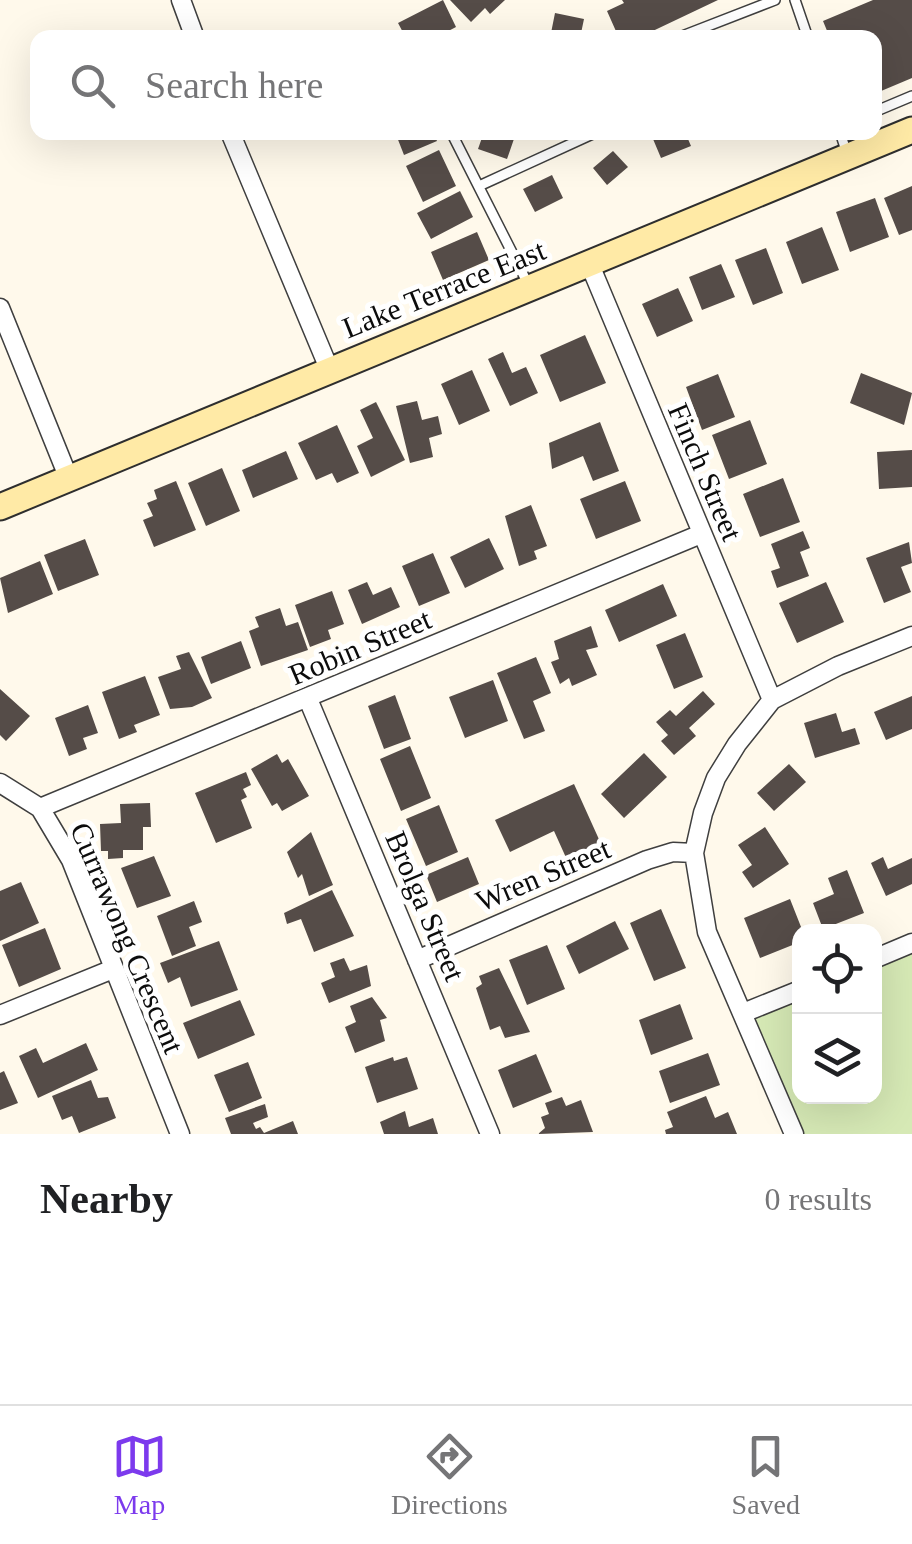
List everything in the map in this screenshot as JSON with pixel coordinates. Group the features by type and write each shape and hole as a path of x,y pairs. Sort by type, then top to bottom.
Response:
{"street":[{"path":"181,0 192,30"},
{"name":"Lake Terrace East","path":"882,136 912,130"},
{"path":"233,140 330,372"},
{"name":"Lake Terrace East","path":"0,507 590,265 844,144"},
{"name":"Finch Street","path":"590,265 772,700"},
{"path":"0,308 69,479"},
{"name":"Robin Street","path":"40,808 700,534"},
{"path":"794,1134 707,932 694,852 716,778 736,744 772,700 838,666 912,636"},
{"name":"Brolga Street","path":"308,699 490,1134"},
{"name":"Currawong Crescent","path":"0,783 40,808 71,860 180,1134"},
{"name":"Wren Street","path":"418,960 647,860 673,852 694,852"},
{"path":"882,956 912,943"},
{"path":"0,1016 112,969"},
{"path":"744,1012 792,993"}],"lane":[{"path":"698,30 775,0"},
{"path":"795,0 805,30"},
{"path":"882,109 912,96"},
{"path":"455,140 530,289"},
{"path":"479,186 579,140"}],"green space":[{"path":"912,943 912,1134 794,1134 743,1013 792,993 792,1104 882,1104 882,956"}],"building":[{"path":"443,0 456,27 402,30 398,23"},
{"path":"450,0 505,0 490,14 485,8 471,22"},
{"path":"622,0 718,0 655,30 615,30 607,11 624,3"},
{"path":"873,0 912,0 912,78 882,91 882,30 827,30 823,21"},
{"path":"555,13 584,19 582,30 552,30"},
{"path":"398,140 437,141 404,155"},
{"path":"481,140 514,140 507,159 478,149"},
{"path":"653,140 688,140 691,146 661,158"},
{"path":"439,150 456,186 423,202 406,166"},
{"path":"613,151 628,167 607,185 593,168"},
{"path":"552,175 563,198 535,212 523,189"},
{"path":"912,186 912,230 899,235 884,198"},
{"path":"460,191 473,217 431,239 417,213"},
{"path":"875,198 889,237 850,252 836,212"},
{"path":"822,227 839,270 802,284 786,242"},
{"path":"477,232 489,260 443,280 431,252"},
{"path":"766,248 783,293 753,305 735,260"},
{"path":"721,264 735,297 702,310 689,277"},
{"path":"678,288 693,321 657,337 642,304"},
{"path":"585,335 606,383 560,402 540,355"},
{"path":"503,352 512,373 526,367 538,393 510,406 488,359"},
{"path":"472,370 490,411 459,425 441,384"},
{"path":"861,373 912,393 904,425 850,403"},
{"path":"718,374 735,417 702,430 686,387"},
{"path":"417,401 422,420 438,416 442,434 429,438 433,457 410,463 396,406"},
{"path":"376,402 405,460 371,477 357,446 373,438 360,410"},
{"path":"750,420 767,464 729,479 712,435"},
{"path":"600,422 619,471 593,481 583,456 552,469 549,443"},
{"path":"337,425 359,473 337,483 332,473 316,480 298,443"},
{"path":"912,450 912,487 879,489 877,452"},
{"path":"286,451 298,479 253,498 242,470"},
{"path":"222,468 240,511 206,526 188,483"},
{"path":"783,478 800,522 760,537 743,494"},
{"path":"176,481 196,530 154,547 143,520 153,516 147,503 157,499 154,490"},
{"path":"625,481 641,521 596,539 580,499"},
{"path":"531,505 547,546 534,551 537,559 519,566 505,516"},
{"path":"803,531 810,548 800,552 809,576 777,588 771,571 780,568 771,544"},
{"path":"489,538 504,569 465,588 450,557"},
{"path":"85,539 99,575 58,591 44,555"},
{"path":"909,542 912,563 901,567 911,592 884,603 866,558"},
{"path":"433,553 450,593 419,606 402,566"},
{"path":"40,561 53,594 8,613 0,578"},
{"path":"367,582 373,595 391,587 400,607 362,624 348,590"},
{"path":"826,582 844,622 797,643 779,603"},
{"path":"663,584 677,616 619,642 605,610"},
{"path":"332,591 344,624 328,630 331,639 310,647 295,605"},
{"path":"280,608 286,626 298,622 308,650 261,666 249,631 259,627 255,617"},
{"path":"591,626 598,647 586,650 597,675 572,686 569,678 560,684 551,662 559,659 554,641"},
{"path":"685,633 703,677 674,689 656,645"},
{"path":"241,641 251,668 211,684 201,657"},
{"path":"189,652 212,698 192,707 170,709 158,677 181,669 176,656"},
{"path":"536,657 551,693 533,701 545,731 524,739 497,673"},
{"path":"145,676 160,715 134,725 137,732 119,739 102,692"},
{"path":"493,680 508,721 465,738 449,697"},
{"path":"0,689 30,716 6,741 0,735"},
{"path":"703,691 715,704 689,728 696,736 674,755 661,741 668,735 656,722 670,710 676,716"},
{"path":"395,695 411,739 384,749 368,706"},
{"path":"912,696 912,729 886,740 874,712"},
{"path":"88,705 98,733 83,738 87,749 69,756 55,718"},
{"path":"836,713 842,732 855,728 860,744 815,758 804,723"},
{"path":"410,746 431,798 401,811 380,759"},
{"path":"644,753 667,777 624,818 601,794"},
{"path":"277,754 282,763 288,759 309,796 282,811 277,803 272,806 251,769"},
{"path":"789,764 806,782 774,811 757,793"},
{"path":"246,772 251,785 243,789 247,797 241,800 252,828 216,843 195,793"},
{"path":"574,784 602,846 568,862 554,831 510,852 495,820"},
{"path":"150,803 151,827 143,827 143,850 123,850 123,858 108,859 108,851 101,851 100,824 121,823 120,804"},
{"path":"439,805 458,852 426,866 406,819"},
{"path":"765,827 789,864 753,888 742,872 752,865 738,845"},
{"path":"311,832 333,885 309,896 302,874 298,878 287,852"},
{"path":"154,856 171,896 137,908 121,868"},
{"path":"468,857 479,884 437,902 426,875"},
{"path":"883,857 888,869 912,858 912,884 886,896 871,863"},
{"path":"847,870 864,913 836,924 821,924 813,903 834,894 828,878"},
{"path":"21,882 39,923 0,941 0,891"},
{"path":"332,890 354,936 314,952 301,919 287,924 284,913"},
{"path":"790,899 800,924 792,924 792,945 760,958 744,918"},
{"path":"194,901 202,922 189,927 196,946 172,956 157,916"},
{"path":"661,909 686,968 654,981 630,923"},
{"path":"615,921 629,949 579,974 566,946"},
{"path":"45,928 61,969 19,987 2,945"},
{"path":"219,941 238,990 191,1007 180,977 168,983 160,963"},
{"path":"547,945 565,989 527,1005 509,960"},
{"path":"344,958 350,971 367,965 371,986 329,1003 321,983 335,977 330,963"},
{"path":"499,968 530,1032 505,1038 500,1026 490,1030 476,988 482,984 479,976"},
{"path":"372,997 387,1018 380,1020 385,1041 355,1053 345,1027 356,1022 350,1006"},
{"path":"240,1000 255,1035 198,1059 183,1023"},
{"path":"680,1004 693,1039 651,1055 639,1020"},
{"path":"86,1043 98,1070 38,1098 19,1056 36,1048 43,1063"},
{"path":"708,1053 720,1085 670,1103 659,1071"},
{"path":"536,1054 552,1092 513,1108 498,1070"},
{"path":"393,1057 394,1061 407,1057 418,1089 377,1103 365,1067"},
{"path":"248,1062 262,1098 229,1112 214,1075"},
{"path":"4,1071 18,1103 0,1110 0,1073"},
{"path":"91,1080 98,1098 108,1097 116,1118 79,1133 72,1116 62,1120 52,1096"},
{"path":"706,1096 715,1118 728,1112 737,1134 666,1134 665,1130 673,1127 667,1112"},
{"path":"562,1097 566,1106 581,1100 593,1132 538,1134 545,1128 541,1117 549,1114 545,1103"},
{"path":"265,1104 268,1117 253,1123 256,1129 260,1127 264,1133 293,1121 298,1134 231,1134 225,1118"},
{"path":"405,1111 409,1127 433,1118 438,1134 384,1134 380,1122"}]}
